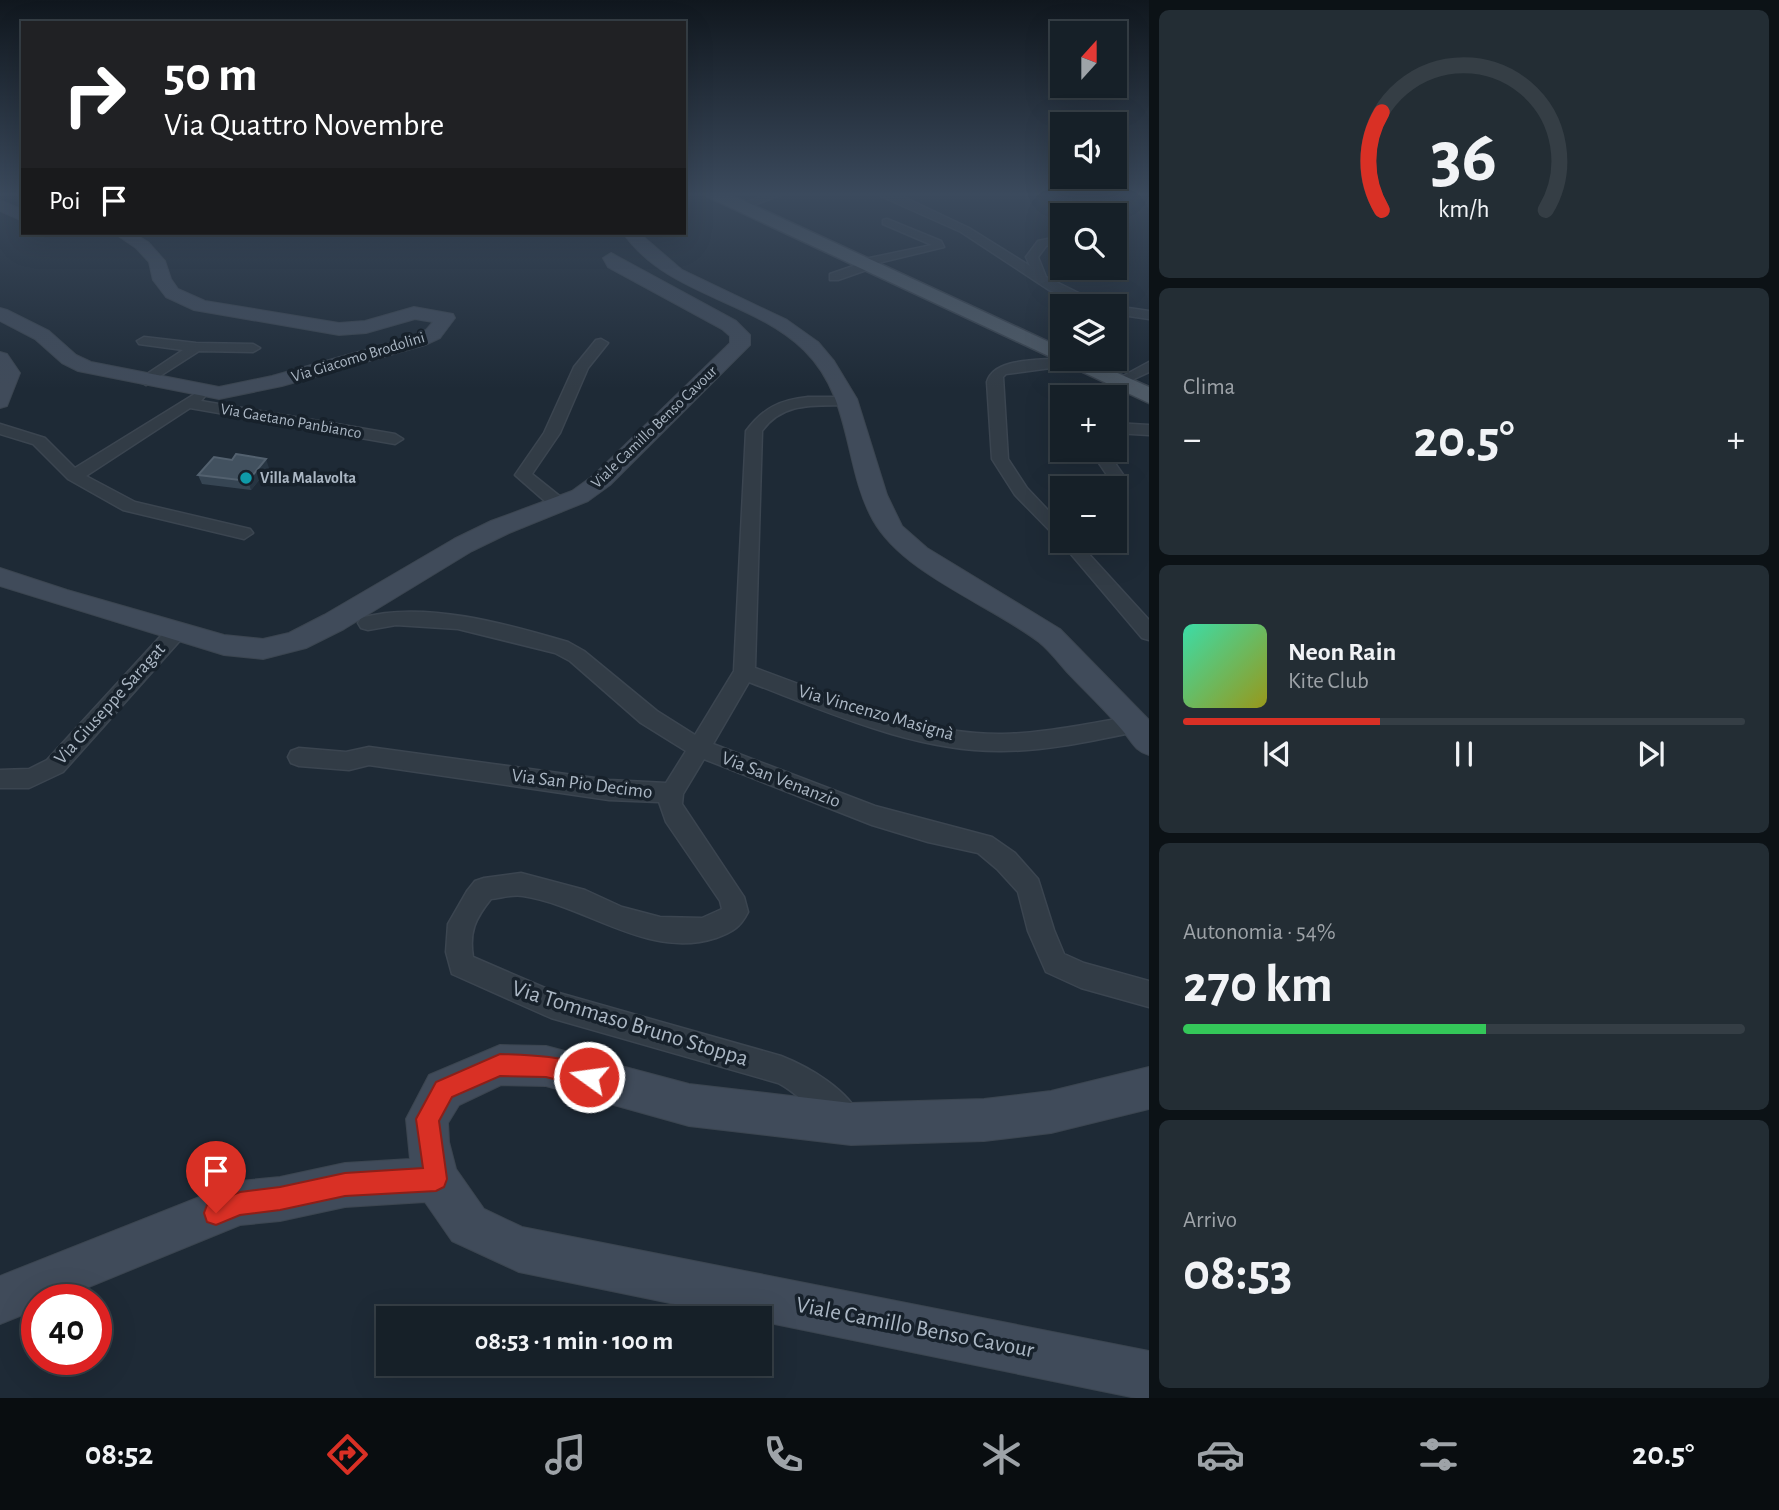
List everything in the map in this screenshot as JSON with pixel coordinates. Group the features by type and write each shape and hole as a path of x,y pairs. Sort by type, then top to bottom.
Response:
{"main road":[{"name":"Via Giacomo Brodolini","path":"0,314 42,335 69,359 85,367 146,381 219,393 275,382 384,352 433,334 446,318 414,313 366,327 339,329 200,306 172,293 162,280 154,258"},
{"name":"Viale Camillo Benso Cavour","path":"0,577 58,597 245,649 277,648 316,633 463,545 506,524 561,506 580,496 602,480 697,384 740,345 740,335 729,325 614,263 618,258"},
{"name":"Viale Camillo Benso Cavour","path":"651,258 694,284 783,326 823,359 849,401 884,517 905,543 918,554 1050,636 1142,734"},
{"path":"854,258 1050,350"},
{"path":"0,359 10,373 0,402"},
{"path":"1096,371 1149,396"},
{"name":"Viale Camillo Benso Cavour","path":"1149,1088 1051,1112 984,1120 851,1124 689,1105 546,1066 500,1065 444,1090 427,1119 436,1179 468,1225 519,1249 1149,1376"},
{"path":"0,1300 240,1203 280,1199 345,1185 436,1179"}],"street":[{"path":"834,277 866,264 890,258"},
{"path":"1008,258 1071,294"},
{"path":"1032,258 1040,278"},
{"path":"1127,312 1149,315"},
{"path":"145,341 195,348 253,348"},
{"path":"561,506 523,475 552,433 581,367 601,343"},
{"path":"146,381 195,348"},
{"path":"1050,361 1002,370 996,375 994,382 1000,459 1021,491 1050,516"},
{"path":"1119,382 1149,366"},
{"name":"Via Gaetano Panbianco","path":"74,476 206,391"},
{"name":"Via San Pio Decimo","path":"299,757 349,761 355,757 369,756 610,790 672,793 744,672 754,431 762,418 779,405 849,401"},
{"name":"Via Gaetano Panbianco","path":"187,403 394,439"},
{"path":"0,429 39,441 74,476 129,506 244,533"},
{"path":"1127,429 1149,430"},
{"path":"1078,553 1149,634"},
{"name":"Via San Venanzio","path":"368,623 396,618 458,622 561,647 577,656 649,717 699,748 872,815 928,832 984,844 1006,861 1029,887 1041,931 1055,963 1081,975 1149,994"},
{"name":"Via Giuseppe Saragat","path":"0,779 29,780 41,776 55,766 177,631"},
{"name":"Via Vincenzo Masignà","path":"744,672 914,729 980,742 1142,734"},
{"name":"Via Tommaso Bruno Stoppa","path":"672,793 670,803 674,815 731,897 735,912 727,922 702,930 660,929 618,918 585,902 521,884 484,890 466,911 456,936 461,965 551,1004 781,1070 805,1081 851,1124"}],"building":[{"path":"236,454 266,459 248,481 198,475 214,457 232,460"}],"place":[{"name":"Villa Malavolta","path":"246,478"}],"route":[{"path":"216,1213 240,1203 280,1199 345,1185 436,1179 428,1142 427,1119 444,1090 472,1075 500,1065 546,1066 589,1077"}]}
